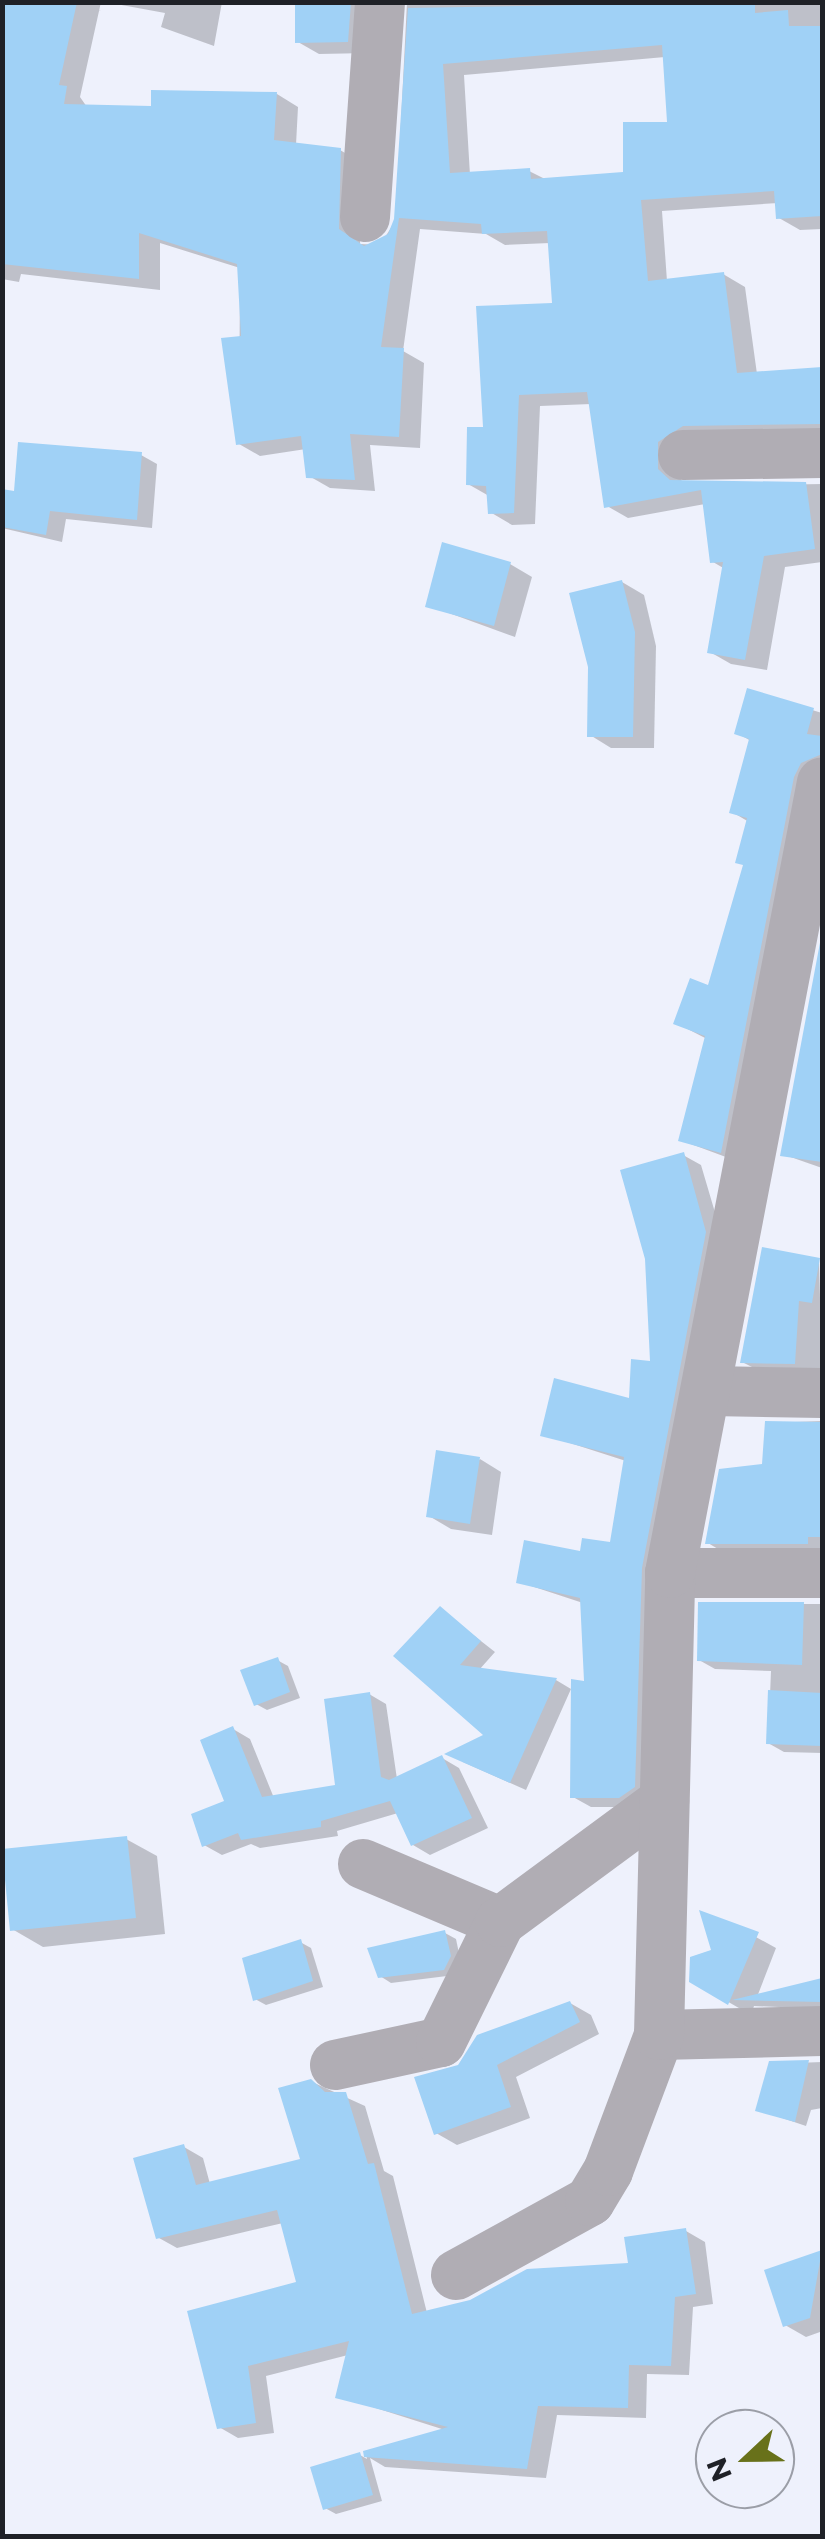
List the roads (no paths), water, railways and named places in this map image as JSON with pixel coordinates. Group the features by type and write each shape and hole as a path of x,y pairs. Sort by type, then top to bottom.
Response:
{"street":[{"path":"366,217 380,2"},
{"path":"683,455 822,453"},
{"path":"456,2275 590,2201 608,2171 659,2035 670,1573 710,1391 822,782"},
{"path":"710,1391 822,1394"},
{"path":"670,1573 822,1573"},
{"path":"335,2065 442,2042 500,1922 664,1801"},
{"path":"363,1864 500,1922"},
{"path":"659,2035 822,2031"}]}
